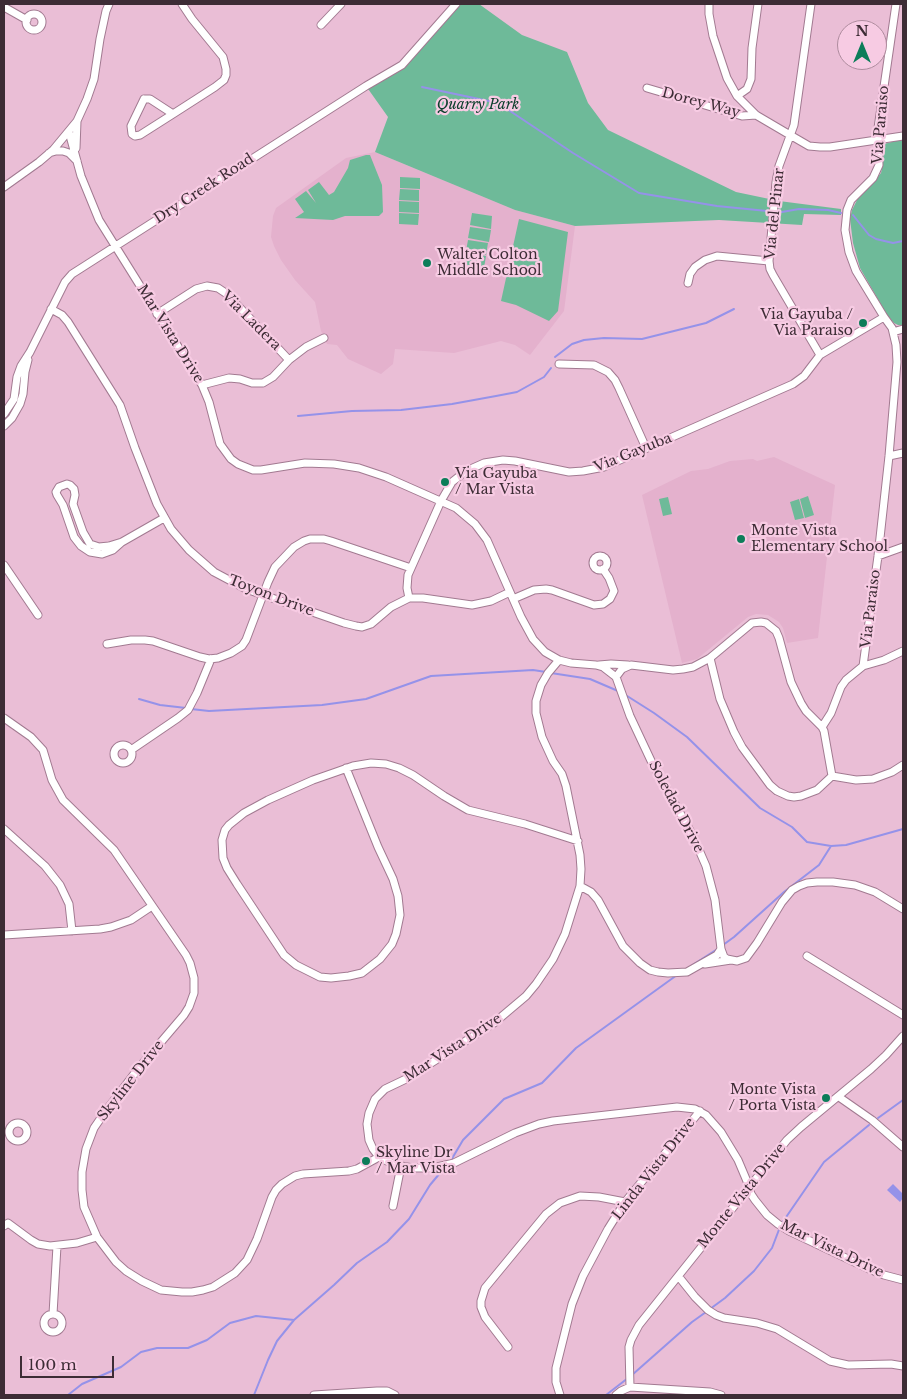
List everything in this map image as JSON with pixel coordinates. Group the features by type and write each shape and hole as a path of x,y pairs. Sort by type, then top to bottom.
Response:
{"street":[{"path":"4,187 49,153 77,121 88,99 94,79 100,39 109,4"},
{"path":"173,114 150,99 144,99 130,126 132,134 135,136 140,135 173,114 215,87 224,80 226,75 223,57 182,4"},
{"path":"321,25 341,4"},
{"name":"Dry Creek Road","path":"4,414 14,399 19,371 65,282 72,274 366,86 402,65 456,4"},
{"path":"709,4 713,36 727,78 737,96 756,115 809,146 830,147 903,136"},
{"path":"737,96 747,89 751,78 752,48 758,4"},
{"name":"Via del Pinar","path":"811,4 794,125 779,166 776,182 769,261 773,275 820,355"},
{"name":"Via Paraiso","path":"822,727 831,713 841,687 846,680 863,666 889,456 897,351 892,328 856,271 849,252 845,230 847,210 851,200 872,178 878,167 878,128 896,4"},
{"path":"4,7 27,20"},
{"name":"Dorey Way","path":"647,88 742,116 756,115"},
{"path":"77,121 77,161"},
{"name":"Mar Vista Drive","path":"69,132 81,176 93,207 114,246 202,385 224,452 238,464 253,470 305,463 346,466 379,474 440,500 460,511 469,517 480,530 492,550 533,639 545,652 559,660 548,673 542,685 536,700 536,713 542,737 553,761 562,774 566,786 582,869 580,886 565,934 554,958 526,996 494,1023 406,1079 385,1090 375,1099 369,1113 367,1130 369,1140 379,1157"},
{"path":"49,153 63,151 77,161"},
{"path":"688,283 690,274 695,267 705,260 717,256 769,261"},
{"name":"Via Ladera","path":"158,314 196,290 207,286 218,288 227,294 289,360"},
{"name":"Toyon Drive","path":"51,309 62,315 68,322 120,404 135,448 170,529 189,550 214,572 246,589 351,626 362,626 374,621 391,607 409,598"},
{"name":"Via Gayuba","path":"409,598 407,583 410,568 440,500 457,477 470,468 484,463 510,460 569,472 604,467 793,384 804,376 820,355 884,317"},
{"path":"893,332 903,329"},
{"path":"202,385 229,378 252,383 264,383 306,347 324,338"},
{"path":"4,426 12,418 20,404 30,352"},
{"path":"559,364 589,364 598,366 608,372 615,380 646,448"},
{"path":"889,456 903,453"},
{"path":"122,542 103,547 90,544 72,504 75,495 74,489 67,484 59,487 56,492 57,496 63,505 72,532 81,546 90,552 102,554 113,550 122,542 164,518"},
{"path":"107,644 145,640 211,659 231,653 242,646 271,573 280,561 298,544 310,539 332,541 410,568"},
{"path":"878,556 903,547"},
{"path":"4,564 38,615"},
{"path":"409,598 423,598 472,605 534,590 546,589 594,604 604,604 610,599 614,591 604,569"},
{"path":"559,660 571,663 611,664 678,670 693,666 710,658 752,623 761,622 771,626 779,638 791,682 801,703 806,711 822,727 832,776"},
{"path":"863,666 884,660 903,651"},
{"path":"710,658 720,699 734,732 742,747 770,785 788,796 801,796 817,790 832,776"},
{"path":"131,750 188,710 211,659"},
{"path":"596,665 616,676 622,669 631,666"},
{"name":"Soledad Drive","path":"616,676 630,716 653,765 696,842 706,866 714,900 720,949"},
{"name":"Skyline Drive","path":"4,718 39,744 46,758 52,780 63,800 114,850 186,955 194,978 194,992 184,1015 111,1104 94,1128 86,1149 82,1172 84,1207 97,1237 116,1262 142,1281 161,1290 177,1292 203,1290 229,1277 247,1260 257,1239 272,1197 282,1184 295,1176 303,1174 349,1172 379,1157"},
{"path":"346,768 393,879 398,896 400,915 392,944 380,959 362,973 325,978 314,975 296,965 284,955 224,864 222,840 225,830 244,813 268,800 346,768 371,763 393,766 413,775 468,810 534,826 578,841"},
{"path":"832,776 856,780 873,779 903,766"},
{"path":"4,829 45,866 60,885 69,904 72,931"},
{"path":"702,964 742,960 750,954 782,902 798,886 816,882 850,884 875,892 903,909"},
{"path":"580,886 592,892 598,900 623,946 650,970 668,973 688,972 717,955 720,949"},
{"path":"4,935 100,929 131,920 152,906"},
{"path":"720,949 724,956 730,960"},
{"path":"806,956 903,1015"},
{"name":"Monte Vista Drive","path":"630,1386 629,1348 639,1325 787,1140 876,1065 903,1036"},
{"path":"838,1097 872,1120 903,1147"},
{"path":"379,1157 391,1164 422,1169 446,1166 516,1133 552,1121 677,1107 688,1107 700,1111"},
{"name":"Mar Vista Drive","path":"700,1111 712,1121 730,1144 751,1194 767,1215 789,1231 870,1269 903,1280"},
{"name":"Linda Vista Drive","path":"560,1395 556,1382 556,1368 572,1304 595,1253 626,1202 700,1111"},
{"path":"393,1206 401,1166"},
{"path":"508,1348 485,1317 481,1307 485,1288 546,1214 560,1203 580,1196 626,1202"},
{"path":"6,1225 38,1244 50,1246 77,1243 97,1237"},
{"path":"53,1314 57,1246"},
{"path":"679,1277 695,1297 716,1315 777,1329 822,1358 848,1365 891,1364 903,1366"},
{"path":"616,1395 630,1386 710,1392 721,1395"},
{"path":"314,1395 377,1391 387,1391 395,1395"}],"shaded area":[{"name":"Walter Colton Middle School","path":"375,152 515,210 575,226 564,311 530,355 515,345 501,341 454,353 395,349 393,364 381,374 348,359 337,345 327,344 321,331 315,302 295,280 274,246 271,237 273,216 276,208 346,158"},
{"name":"Monte Vista Elementary School","path":"774,457 835,485 818,638 787,643 783,628 779,622 768,615 756,614 748,617 697,659 682,663 642,495 691,471 708,469 730,461 753,459 757,461"},
{"path":"893,1184 903,1194 900,1202 887,1190"}],"green space":[{"name":"Quarry Park","path":"456,4 479,4 522,35 567,52 588,103 608,130 736,192 779,201 841,209 841,215 804,214 802,225 719,220 575,226 515,210 375,152 388,117 366,86 402,65"},
{"path":"903,139 903,325 898,325 887,315 860,268 853,243 850,219 857,200 881,173 884,144"},
{"path":"370,155 382,185 383,212 379,216 345,216 333,220 295,218 304,212 295,199 306,191 316,203 308,190 319,182 329,195 334,192 348,168 350,160"},
{"path":"400,177 420,178 420,189 400,188"},
{"path":"400,189 419,190 419,201 399,200"},
{"path":"399,201 419,202 419,213 399,212"},
{"path":"399,213 419,214 418,225 399,224"},
{"path":"472,213 492,216 491,229 470,225"},
{"path":"519,219 568,232 558,311 549,321 516,305 501,301"},
{"path":"470,227 491,230 489,242 468,238"},
{"path":"468,240 488,243 486,255 466,251"},
{"path":"466,253 486,256 484,268 463,264"},
{"path":"808,496 814,515 805,518 800,499"},
{"path":"668,497 672,514 663,516 659,499"},
{"path":"799,499 804,518 795,520 790,502"}],"waterway":[{"path":"422,87 498,103 573,153 639,193 717,206 767,211"},
{"path":"782,212 799,209 828,210 841,213"},
{"path":"853,215 869,235 876,239 893,243 903,241"},
{"path":"555,357 572,344 584,340 604,338 642,339 706,323 734,309"},
{"path":"298,416 352,411 401,410 496,396 517,392 544,377 551,368"},
{"path":"191,709 209,711 322,705 366,699 431,676 533,670 546,672"},
{"path":"551,673 590,679 618,691"},
{"path":"624,694 687,737 760,808 792,827 807,842 831,846 846,845 903,829"},
{"path":"139,699 160,705 186,708"},
{"path":"723,945 784,892 819,865 831,846"},
{"path":"691,966 719,948"},
{"path":"450,1162 463,1140 504,1099 542,1083 576,1048 677,975"},
{"path":"878,1118 903,1100"},
{"path":"782,1223 824,1162 869,1125"},
{"path":"254,1395 277,1341 294,1320 357,1263 387,1242 409,1219 430,1185 445,1167"},
{"path":"710,1309 754,1271 772,1248 780,1227"},
{"path":"632,1375 706,1312"},
{"path":"68,1395 82,1384 121,1367 141,1352 157,1348 188,1348 207,1340 230,1323 256,1316 294,1320"},
{"path":"606,1395 628,1378"}],"place":[{"name":"Walter Colton Middle School","path":"427,263"},
{"name":"Via Gayuba / Via Paraiso","path":"863,323"},
{"name":"Via Gayuba / Mar Vista","path":"445,482"},
{"name":"Monte Vista Elementary School","path":"741,539"},
{"name":"Monte Vista / Porta Vista","path":"826,1098"},
{"name":"Skyline Dr / Mar Vista","path":"366,1161"}]}
